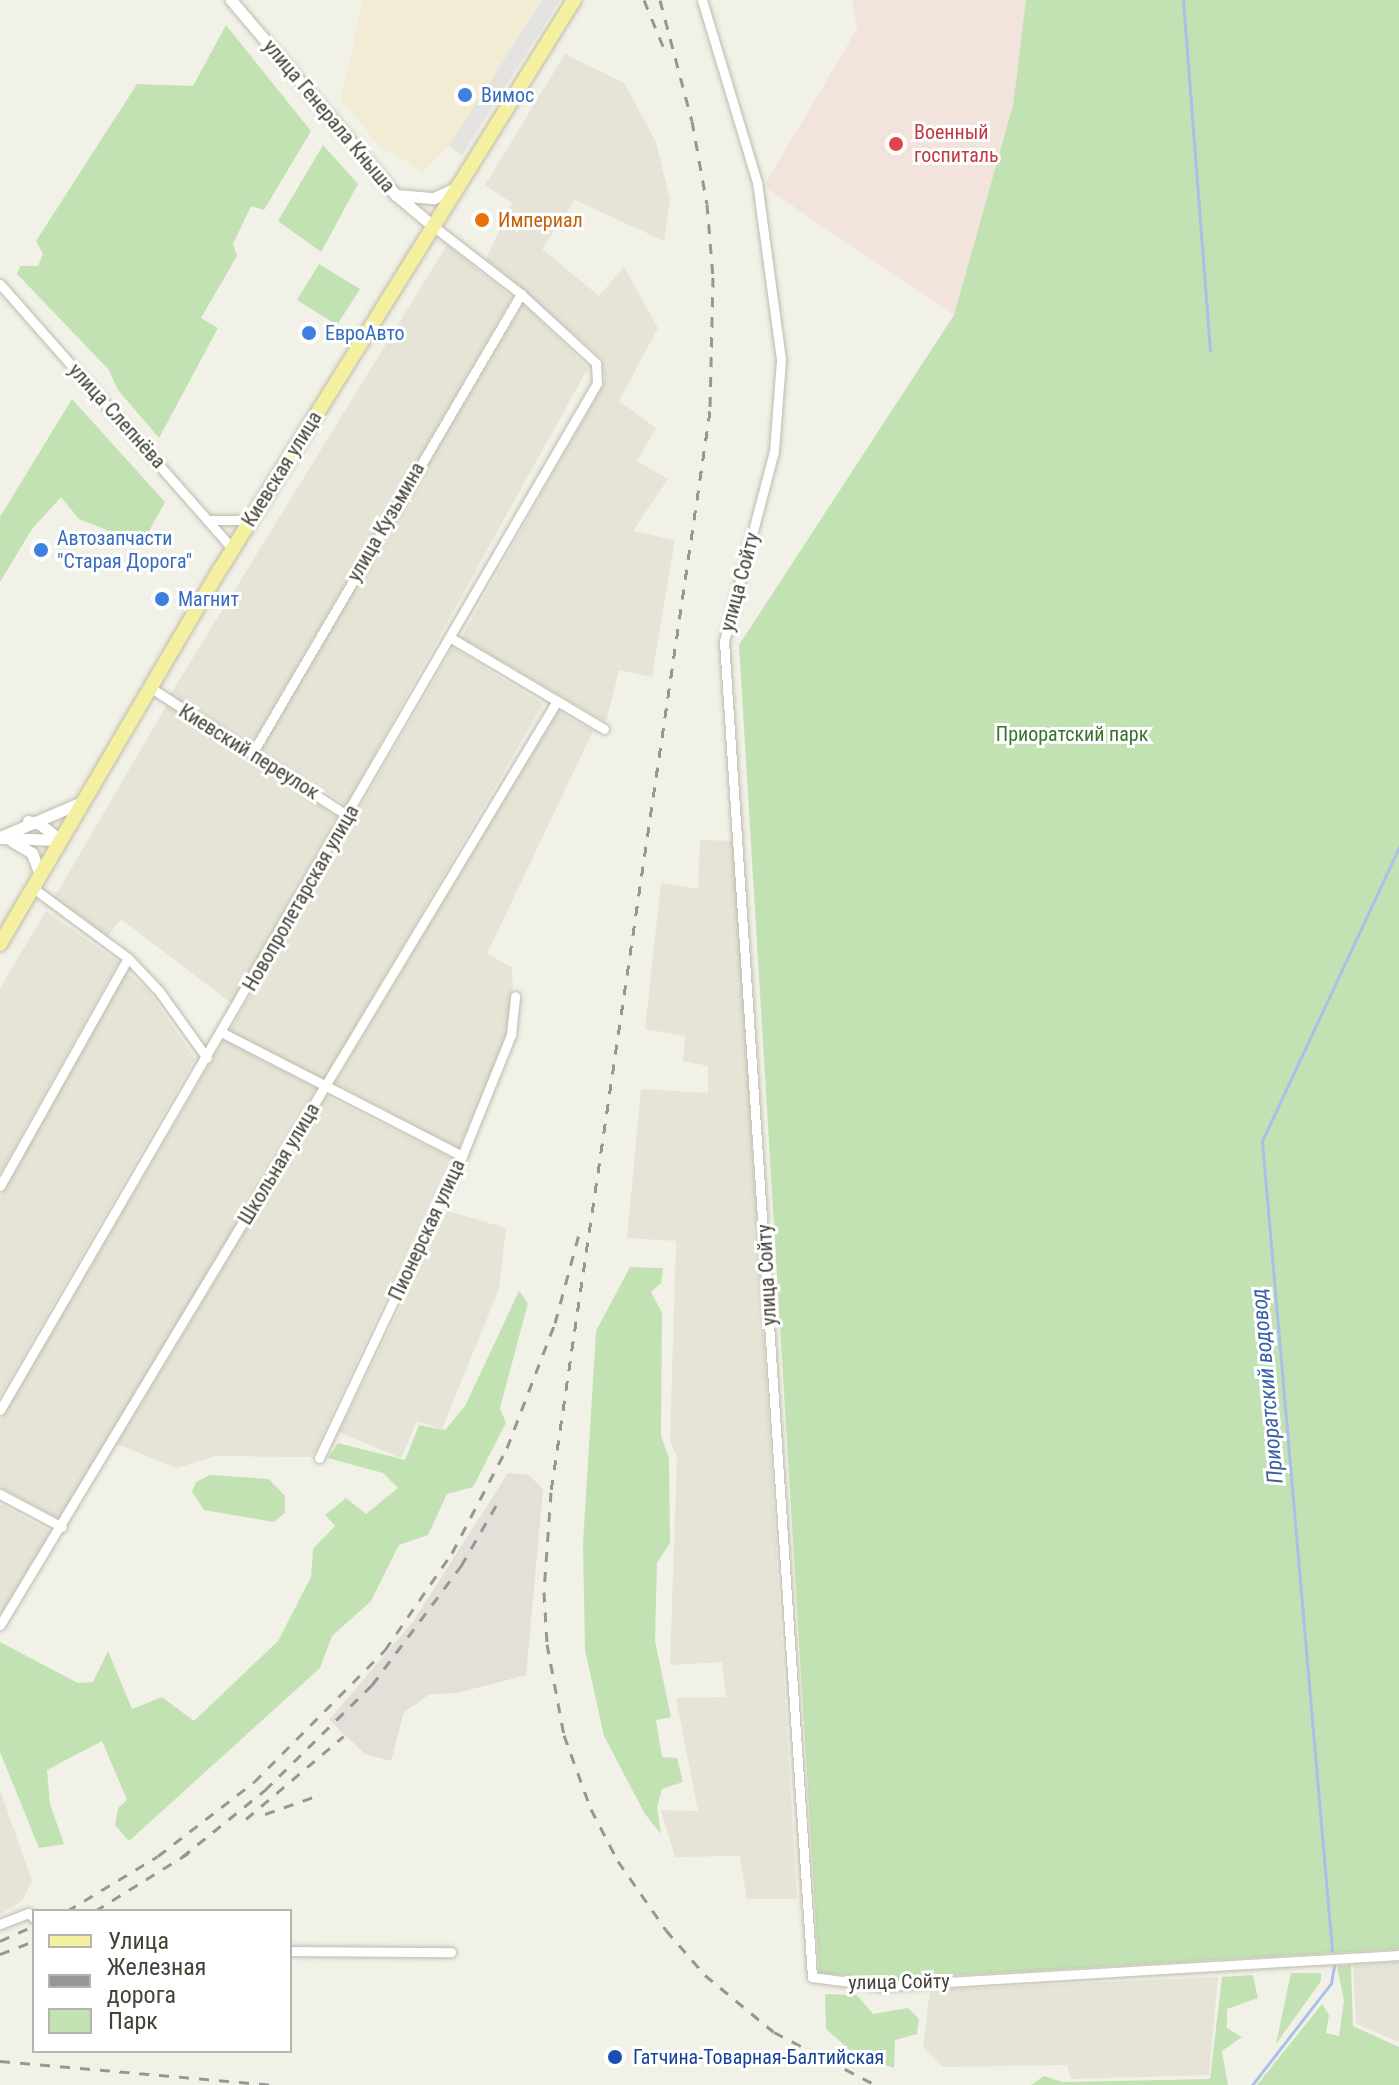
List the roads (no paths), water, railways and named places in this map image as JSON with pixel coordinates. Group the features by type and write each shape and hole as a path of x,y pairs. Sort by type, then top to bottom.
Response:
{"main road":[{"name":"Киевская улица","path":"0,944 233,549 574,0"}],"street":[{"name":"улица Генерала Кныша","path":"231,0 396,195 433,226"},
{"name":"улица Сойту","path":"702,0 757,182 781,360 774,451 724,641 812,1977 880,1986 1399,1955"},
{"path":"396,195 434,198 456,188"},
{"path":"433,226 521,294"},
{"name":"улица Слепнёва","path":"0,284 211,520 233,549"},
{"name":"Новопролетарская улица","path":"0,1410 223,1033 597,383 596,363 521,294"},
{"name":"улица Кузьмина","path":"253,752 521,294"},
{"path":"211,520 251,520"},
{"path":"451,638 604,729"},
{"name":"Киевский переулок","path":"151,688 348,816"},
{"name":"Школьная улица","path":"0,1625 62,1527 557,701"},
{"path":"0,838 27,821 82,802"},
{"path":"27,821 40,824 60,840"},
{"path":"0,838 60,840"},
{"path":"0,838 32,853 37,882 128,958 159,991 207,1058"},
{"path":"0,1186 128,958"},
{"name":"Пионерская улица","path":"319,1458 462,1156 511,1035 515,996"},
{"path":"223,1033 462,1156"},
{"path":"0,1494 62,1527"},
{"path":"0,1924 28,1913 32,1916"},
{"path":"292,1951 451,1952"}],"waterway":[{"path":"1183,0 1210,351"},
{"name":"Приоратский водовод","path":"1332,1951 1262,1141 1399,847"},
{"name":"Приоратский водовод","path":"1252,2085 1331,1983 1334,1966"}],"railway":[{"path":"644,0 663,46"},
{"path":"660,0 692,121 707,204 713,277 710,411 551,1492 544,1592 547,1644 564,1735 591,1809 618,1861 666,1930 705,1975 774,2032 876,2085"},
{"path":"70,1909 158,1856 254,1782 385,1650 452,1553 507,1448 555,1323 579,1234"},
{"path":"182,1857 265,1790 372,1685 461,1566 501,1497"},
{"path":"246,1819 344,1736"},
{"path":"265,1814 316,1796"},
{"path":"98,1909 190,1852"},
{"path":"0,1941 32,1927"},
{"path":"0,1954 32,1942"},
{"path":"0,2061 273,2085"}],"place":[{"name":"Вимос","path":"465,95"},
{"name":"Военный госпиталь","path":"896,144"},
{"name":"Империал","path":"482,220"},
{"name":"ЕвроАвто","path":"309,333"},
{"name":"Автозапчасти \"Старая Дорога\"","path":"41,550"},
{"name":"Магнит","path":"162,599"},
{"name":"Гатчина-Товарная-Балтийская","path":"615,2057"}],"park label":[{"name":"Приоратский парк","path":"1072,734"}]}
